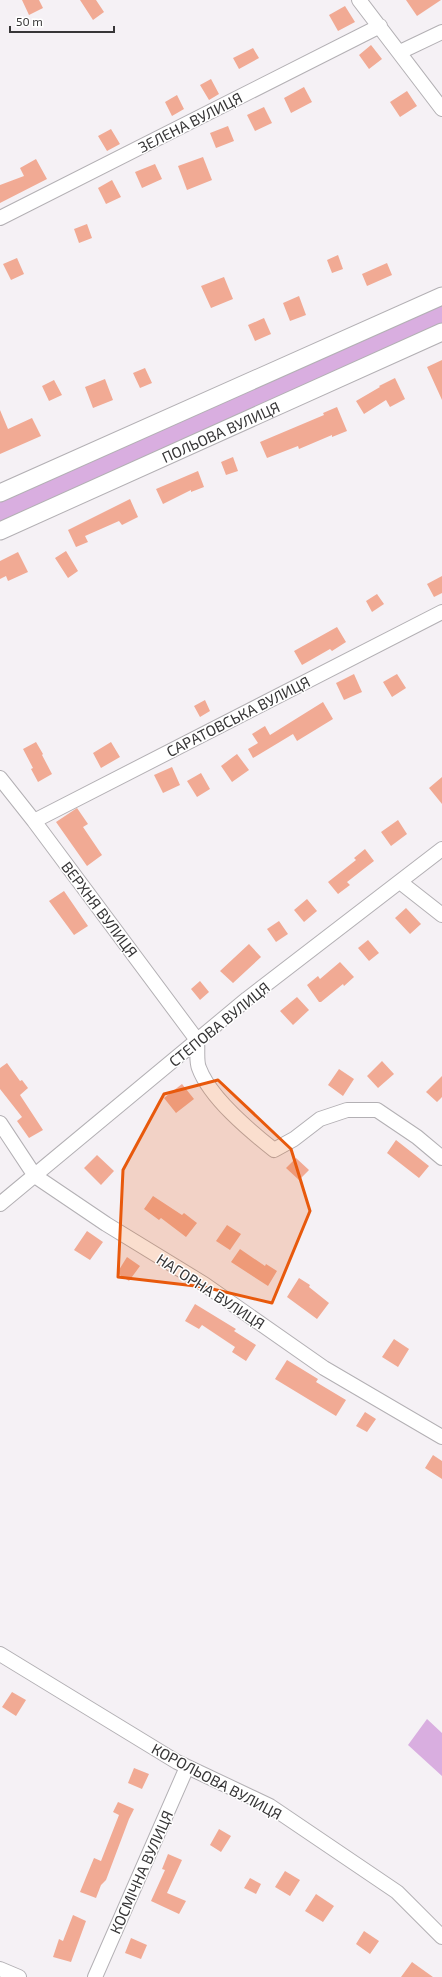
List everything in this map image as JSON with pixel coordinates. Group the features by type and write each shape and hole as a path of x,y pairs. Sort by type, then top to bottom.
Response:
{"main road":[{"path":"0,494 442,296"},
{"name":"ПОЛЬОВА ВУЛИЦЯ","path":"0,531 442,332"}],"street":[{"path":"360,0 442,109"},
{"name":"ЗЕЛЕНА ВУЛИЦЯ","path":"0,218 380,26"},
{"path":"400,52 442,32"},
{"name":"САРАТОВСЬКА ВУЛИЦЯ","path":"34,821 442,612"},
{"name":"ВЕРХНЯ ВУЛИЦЯ","path":"0,778 34,821 197,1040"},
{"name":"СТЕПОВА ВУЛИЦЯ","path":"0,1204 247,999 442,849"},
{"path":"400,882 442,915"},
{"path":"197,1040 198,1068 213,1091 235,1116 274,1150 294,1139 320,1119 347,1110 377,1110 417,1136 442,1158"},
{"name":"НАГОРНА ВУЛИЦЯ","path":"0,1123 35,1176 106,1224 204,1284 324,1368 442,1437"},
{"name":"КОРОЛЬОВА ВУЛИЦЯ","path":"0,1654 187,1767 270,1806 397,1892 442,1937"},
{"name":"КОСМІЧНА ВУЛИЦЯ","path":"95,1977 187,1767"},
{"path":"0,1969 19,1977"}],"highlighted area":[{"path":"218,1080 291,1149 310,1211 272,1303 204,1287 118,1277 123,1170 164,1094"}],"shaded area":[{"path":"442,305 442,325 0,526 0,502"},
{"path":"427,1719 442,1733 442,1776 408,1745"}],"building":[{"path":"22,0 39,0 43,8 29,15"},
{"path":"80,0 96,0 104,12 93,20"},
{"path":"406,0 441,0 417,16"},
{"path":"345,6 355,22 338,31 329,15"},
{"path":"371,45 382,59 369,69 359,55"},
{"path":"253,48 259,58 239,69 233,58"},
{"path":"211,79 219,94 209,100 200,85"},
{"path":"304,87 312,102 291,113 284,98"},
{"path":"407,91 417,106 400,117 390,102"},
{"path":"177,95 184,109 172,116 165,102"},
{"path":"264,107 272,123 255,131 247,115"},
{"path":"228,126 234,141 216,148 210,133"},
{"path":"111,129 120,144 107,151 98,136"},
{"path":"203,157 212,180 187,190 178,166"},
{"path":"36,159 47,179 0,203 0,185 24,176 20,168"},
{"path":"155,164 162,179 142,188 135,172"},
{"path":"112,180 121,197 106,204 98,188"},
{"path":"87,224 92,238 79,243 74,229"},
{"path":"338,255 343,269 332,273 327,260"},
{"path":"17,258 24,274 11,280 3,264"},
{"path":"387,263 392,275 367,286 362,274"},
{"path":"224,277 233,299 211,308 201,286"},
{"path":"299,296 306,315 290,321 283,303"},
{"path":"264,318 271,334 255,341 248,325"},
{"path":"442,360 442,400 427,367"},
{"path":"145,368 152,383 140,388 133,373"},
{"path":"395,378 405,399 390,407 386,400 364,414 356,401 380,387 379,386"},
{"path":"105,379 113,400 93,408 85,387"},
{"path":"54,380 62,395 49,401 42,386"},
{"path":"337,407 347,431 332,437 332,435 299,449 298,446 267,458 260,442 324,415 323,413"},
{"path":"0,410 8,429 32,418 41,436 0,454"},
{"path":"233,457 238,471 226,475 221,462"},
{"path":"198,471 204,487 191,492 191,490 163,504 156,489"},
{"path":"130,499 138,517 122,525 119,521 85,536 88,542 76,547 68,530"},
{"path":"66,551 78,571 68,578 55,558"},
{"path":"18,552 28,572 8,581 6,576 0,579 0,561"},
{"path":"442,576 442,593 434,597 427,584"},
{"path":"377,594 384,604 372,612 366,601"},
{"path":"337,627 346,642 332,651 330,649 302,665 294,651"},
{"path":"354,674 362,692 344,700 336,683"},
{"path":"397,674 406,688 392,697 383,682"},
{"path":"205,700 210,711 200,717 194,706"},
{"path":"323,702 333,719 297,741 293,734 253,758 248,749 258,743 252,734 265,726 270,735"},
{"path":"36,742 52,774 38,782 31,769 33,768 23,749"},
{"path":"111,742 120,757 101,768 93,753"},
{"path":"237,754 249,770 232,782 221,766"},
{"path":"172,767 180,785 163,793 154,775"},
{"path":"201,773 210,789 197,797 187,781"},
{"path":"442,777 442,804 429,788"},
{"path":"77,808 88,824 83,827 102,855 87,866 56,822"},
{"path":"398,820 407,834 391,846 381,832"},
{"path":"365,849 374,861 347,882 350,885 338,894 328,882 356,860 354,858"},
{"path":"64,891 88,926 74,935 49,901"},
{"path":"307,899 317,911 304,922 294,910"},
{"path":"406,908 421,924 410,934 395,918"},
{"path":"279,921 288,934 276,942 267,929"},
{"path":"368,940 379,953 369,961 358,948"},
{"path":"249,944 261,957 233,983 220,971"},
{"path":"340,962 354,977 344,986 343,984 319,1002 307,985 318,976 320,979"},
{"path":"200,981 209,992 200,1000 191,989"},
{"path":"297,997 309,1010 293,1025 280,1011"},
{"path":"382,1061 394,1074 378,1088 367,1076"},
{"path":"7,1063 20,1081 22,1080 28,1088 20,1095 43,1130 29,1138 17,1121 22,1117 0,1089 0,1068"},
{"path":"339,1069 354,1079 343,1096 328,1085"},
{"path":"442,1076 442,1097 437,1102 426,1092"},
{"path":"182,1084 194,1099 176,1113 164,1098"},
{"path":"396,1140 429,1166 419,1178 387,1153"},
{"path":"97,1155 114,1171 101,1185 84,1168"},
{"path":"296,1158 309,1170 299,1180 286,1168"},
{"path":"153,1196 182,1215 184,1213 197,1223 186,1237 161,1218 159,1220 144,1209"},
{"path":"227,1225 241,1234 230,1250 216,1241"},
{"path":"87,1231 103,1242 90,1260 74,1250"},
{"path":"240,1249 265,1266 266,1264 277,1271 268,1286 231,1262"},
{"path":"127,1257 140,1266 129,1281 117,1273"},
{"path":"299,1278 310,1285 309,1287 329,1303 317,1319 287,1297"},
{"path":"195,1304 236,1329 234,1331 256,1345 246,1361 232,1352 235,1347 202,1325 199,1329 185,1321"},
{"path":"394,1339 409,1349 398,1367 382,1357"},
{"path":"287,1360 318,1379 316,1382 346,1400 336,1416 275,1379"},
{"path":"365,1412 376,1419 367,1432 356,1426"},
{"path":"433,1455 442,1461 442,1479 425,1468"},
{"path":"12,1692 26,1700 16,1716 2,1707"},
{"path":"134,1768 149,1774 142,1789 128,1783"},
{"path":"118,1802 134,1809 106,1880 101,1885 96,1898 80,1892 94,1858 101,1861 119,1815 113,1812"},
{"path":"219,1829 231,1836 221,1852 210,1845"},
{"path":"168,1854 182,1860 167,1893 186,1901 179,1914 151,1901 165,1870 162,1869"},
{"path":"285,1871 300,1880 290,1896 275,1887"},
{"path":"250,1878 261,1884 256,1894 244,1888"},
{"path":"316,1894 334,1906 323,1922 305,1911"},
{"path":"73,1915 86,1921 71,1962 53,1957 59,1939 63,1941"},
{"path":"364,1931 379,1941 370,1954 356,1944"},
{"path":"131,1938 147,1945 141,1959 125,1953"},
{"path":"412,1962 433,1977 401,1977"}]}
